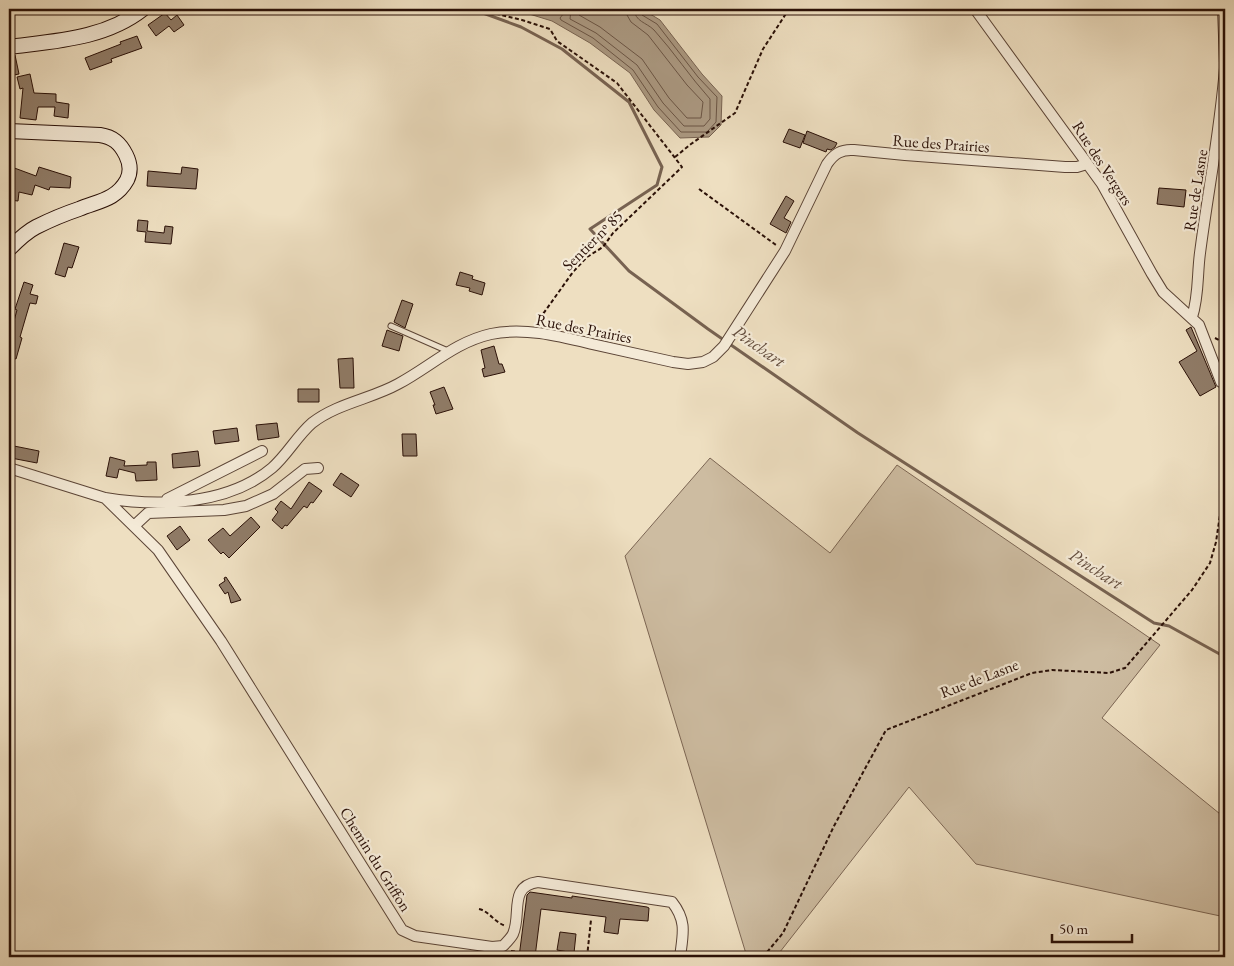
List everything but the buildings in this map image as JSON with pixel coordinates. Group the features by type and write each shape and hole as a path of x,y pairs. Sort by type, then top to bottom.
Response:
{"main road":[{"path":"9,47 73,39 91,34 126,20 144,9"},
{"path":"9,131 111,137 121,145 130,166 129,176 121,190 110,198 34,228 9,249"}],"street":[{"name":"Rue des Vergers","path":"975,9 1102,184 1158,283 1173,302 1199,324 1222,382"},
{"path":"1223,9 1225,63"},
{"name":"Rue de Lasne","path":"1192,317 1197,296 1199,255 1221,119 1225,68"},
{"name":"Rue des Prairies","path":"9,468 105,498 162,501 191,500 220,494 253,481 280,460 311,424 320,418 338,408 398,384 448,351 492,334 510,332 538,333 666,361 688,364 709,360 724,346 731,336 785,251 827,164 834,155 846,149 1065,168 1077,168 1087,164"},
{"path":"162,501 262,451"},
{"path":"134,526 148,513 224,510 246,506 273,494 305,469 318,468"},
{"name":"Chemin du Griffon","path":"105,498 158,550 221,641 402,930 415,936 492,947 503,946"},
{"path":"503,946 513,935 520,891 528,883 538,882 672,902 681,913 683,933 680,957"}],"lane":[{"path":"391,326 448,351"}],"path":[{"path":"484,9 550,30 557,41 617,83 674,158 734,113 763,49 789,9"},
{"name":"Sentier nᵒ 85","path":"538,333 543,314 573,272 587,257 603,247 613,233 682,167 674,158"},
{"path":"699,189 785,251"},
{"name":"Rue de Lasne","path":"763,957 783,933 834,826 886,730 1032,673 1052,670 1108,673 1125,668 1192,590 1210,562 1218,534 1225,480"},
{"path":"479,909 498,923 514,927"},
{"path":"587,957 591,920"},
{"path":"503,946 514,952 550,957"}],"shaded area":[{"path":"710,458 830,553 897,465 1160,645 1102,718 1225,818 1225,917 976,864 909,787 776,957 747,957 625,556"}],"water":[{"path":"513,9 543,9 557,13 561,9 642,9 660,20 702,74 722,96 721,125 709,137 680,138 654,110 630,73 590,43 552,21"}],"waterway":[{"name":"Pinchart","path":"472,9 521,27 562,49 629,102 662,167 657,185 590,229 629,271 708,329 858,433 1154,623 1169,626 1225,657"}]}
